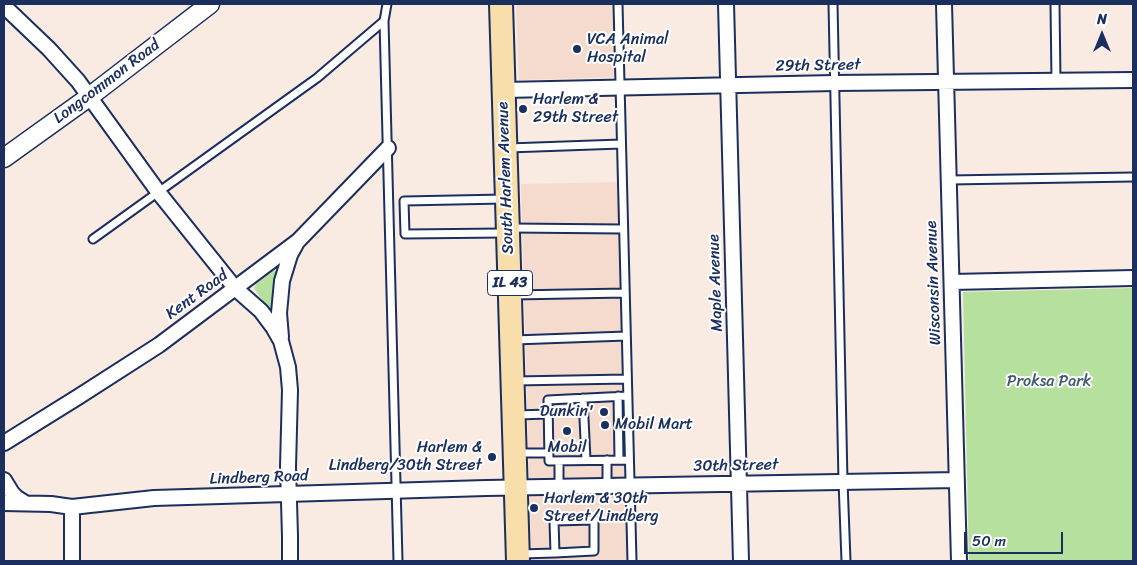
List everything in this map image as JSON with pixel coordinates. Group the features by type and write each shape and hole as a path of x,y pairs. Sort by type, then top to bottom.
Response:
{"main road":[{"name":"South Harlem Avenue","path":"501,4 518,558"}],"street":[{"name":"Longcommon Road","path":"4,158 89,97 210,4"},
{"name":"Maple Avenue","path":"726,4 741,561"},
{"name":"Wisconsin Avenue","path":"944,4 959,561"},
{"path":"4,6 49,49 78,81 159,193 236,288 260,311 281,340"},
{"name":"29th Street","path":"504,90 946,81 1133,80"},
{"name":"Kent Road","path":"4,443 159,345 298,241 388,148"},
{"path":"290,561 288,468 290,390 288,367 281,340 279,312 282,282 290,255 298,241"},
{"path":"952,282 1133,278"},
{"path":"4,480 12,493 25,503"},
{"name":"30th Street","path":"516,487 957,480"},
{"name":"Lindberg Road","path":"4,503 51,504 72,507 154,498 516,487"},
{"path":"72,507 72,561"}],"lane":[{"path":"387,4 384,21 398,561"},
{"path":"618,4 632,561"},
{"path":"833,4 846,561"},
{"path":"1055,4 1056,81"},
{"path":"93,239 317,78 384,21"},
{"path":"506,148 621,144"},
{"path":"949,180 1133,177"},
{"path":"507,199 404,201 405,234 508,230 623,229"},
{"path":"510,295 625,293"},
{"path":"511,340 626,336"},
{"path":"512,381 627,379"},
{"path":"618,396 619,459"},
{"path":"627,396 548,400 552,441 548,453 549,461 629,460"},
{"path":"583,398 581,421 586,460"},
{"path":"514,415 548,414"},
{"path":"515,453 548,453"},
{"path":"606,460 607,486"},
{"path":"558,461 559,487"},
{"path":"518,558 555,553 594,551 594,520 554,521 555,553"}],"shaded area":[{"path":"516,4 620,4 622,77 519,80"},
{"path":"620,182 626,477 529,478 521,184"},
{"path":"627,491 629,561 531,561 530,492"}],"green space":[{"path":"273,271 276,271 277,274 273,294 274,303 271,309 268,309 254,288 256,284"},
{"name":"Proksa Park","path":"1133,288 1133,561 969,561 963,292"}],"place":[{"name":"VCA Animal Hospital","path":"577,49"},
{"name":"Harlem & 29th Street","path":"523,109"},
{"name":"Dunkin'","path":"604,412"},
{"name":"Mobil Mart","path":"605,425"},
{"name":"Mobil","path":"567,431"},
{"name":"Harlem & Lindberg/30th Street","path":"492,457"},
{"name":"Harlem & 30th Street/Lindberg","path":"534,508"}]}
